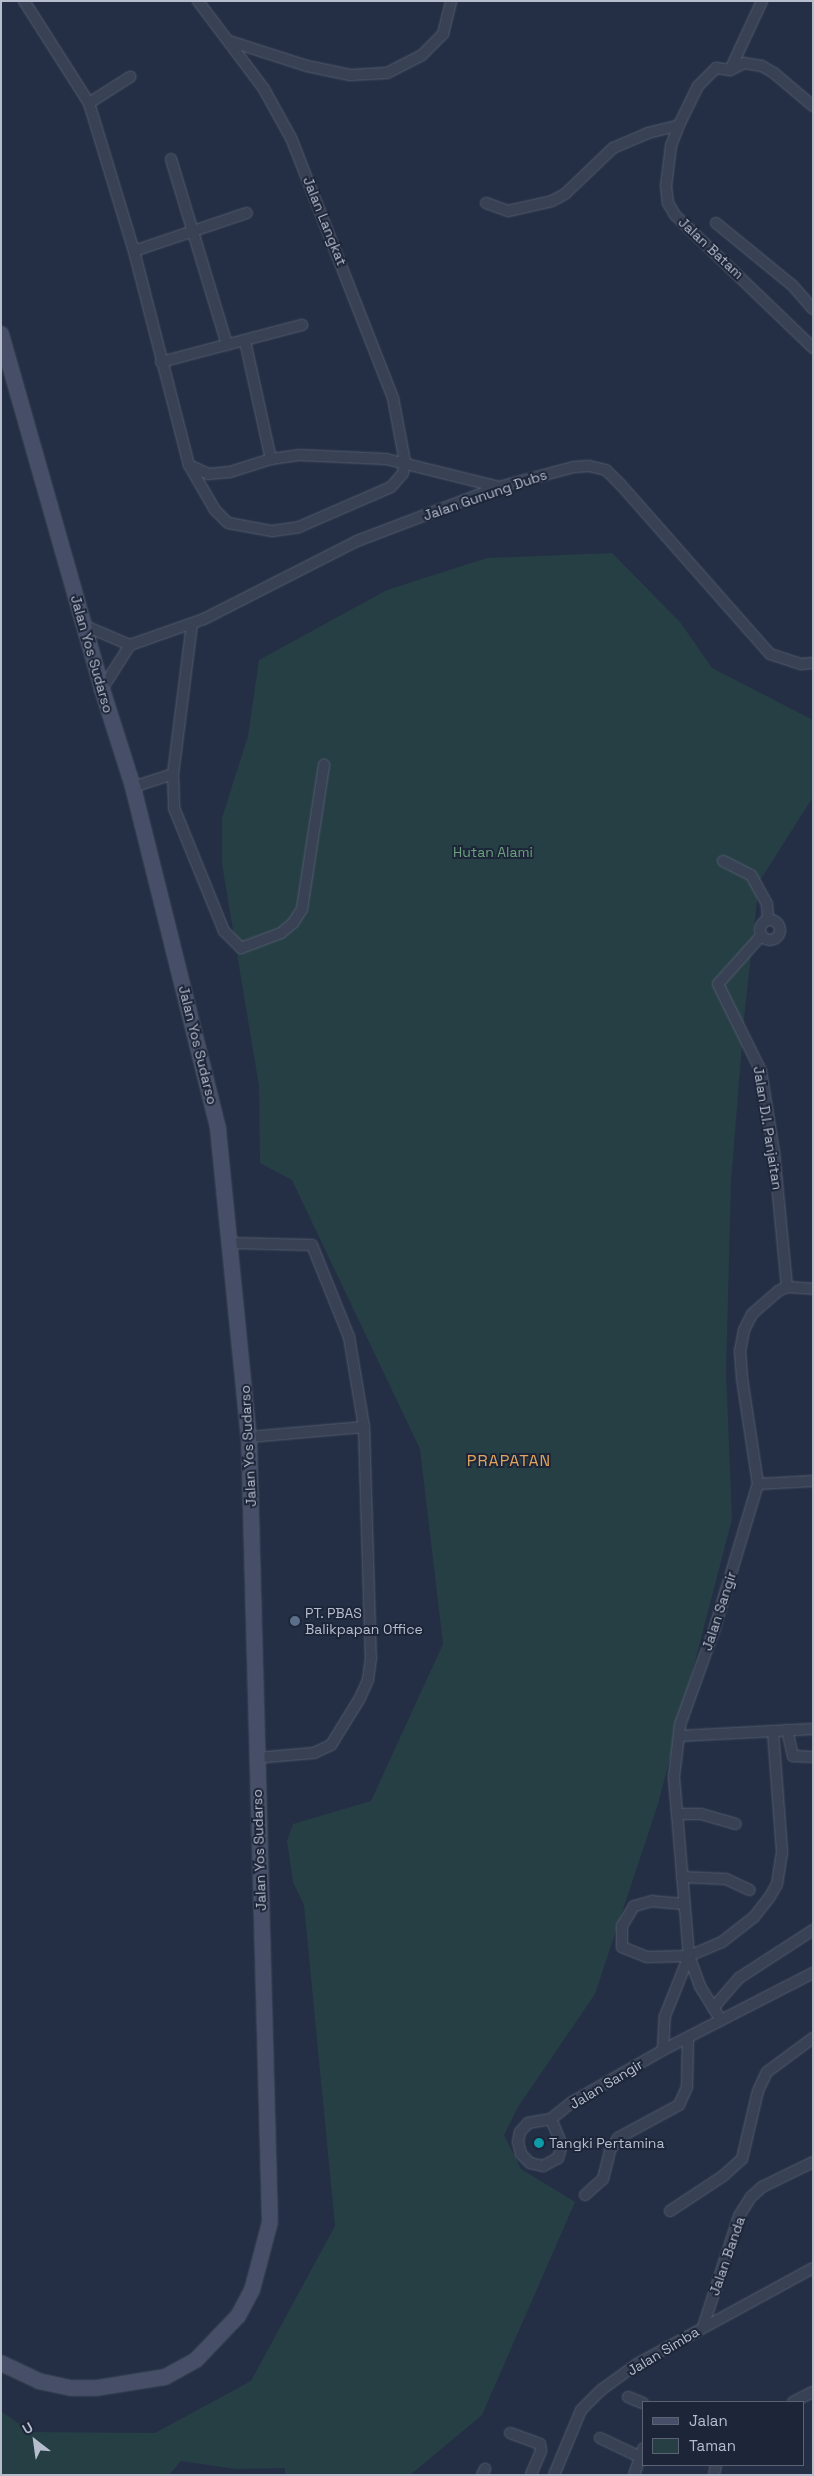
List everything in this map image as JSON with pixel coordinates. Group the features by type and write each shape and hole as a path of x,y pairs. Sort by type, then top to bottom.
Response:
{"main road":[{"name":"Jalan Yos Sudarso","path":"1,334 83,625 133,787 218,1130 249,1437 256,1758 270,2222 252,2290 238,2316 196,2360 165,2377 96,2388 71,2388 39,2382 1,2363"}],"street":[{"path":"24,1 89,103 134,251 189,465 215,510 228,523 272,531 299,527 391,487 403,472 405,462"},
{"name":"Jalan Langkat","path":"198,1 264,89 291,138 321,208 393,398 405,462"},
{"path":"229,41 307,66 350,75 387,73 422,55 443,34 451,12 451,1"},
{"path":"730,70 762,1"},
{"name":"Jalan Batam","path":"813,106 774,72 762,66 744,63 730,70 716,68 698,86 679,125 666,170 667,194 672,209 813,348"},
{"path":"89,103 130,76"},
{"path":"486,204 508,211 552,201 565,194 613,148 648,133 679,125"},
{"path":"171,159 227,346"},
{"path":"134,251 194,233 247,214"},
{"path":"716,223 792,286 813,309"},
{"path":"161,362 227,346 302,324"},
{"path":"245,341 271,459"},
{"path":"189,465 208,474 230,472 271,459 299,455 405,462 499,487"},
{"name":"Jalan Gunung Dubs","path":"130,645 192,624 357,541 499,487 574,466 606,470 759,645 781,659 813,664"},
{"path":"192,624 173,774 174,808 179,826 224,931 241,948 281,933 294,923 302,909 324,765"},
{"path":"83,625 130,645 102,689"},
{"path":"133,787 173,774"},
{"path":"722,861 751,875 767,904 768,920"},
{"path":"768,920 776,921 780,932 772,940 761,936 761,924 768,920"},
{"name":"Jalan D.I. Panjaitan","path":"761,936 718,984 761,1071 774,1152 787,1287"},
{"path":"230,1244 312,1245 349,1337 364,1427 371,1658 368,1680 331,1745 314,1754 256,1758"},
{"path":"787,1287 813,1289"},
{"name":"Jalan Sangir","path":"721,2020 700,1986 689,1956 674,1776 678,1736 758,1484 740,1351 752,1314 764,1300 787,1287"},
{"path":"249,1437 364,1427"},
{"path":"758,1484 813,1481"},
{"path":"678,1736 813,1729"},
{"path":"787,1730 794,1756 813,1757"},
{"path":"684,1904 652,1901 634,1906 622,1926 621,1943 625,1950 647,1958 689,1956 722,1942 754,1917 777,1884 782,1851 773,1731"},
{"path":"678,1814 701,1814 736,1824"},
{"path":"682,1877 726,1879 750,1890"},
{"path":"713,2008 739,1978 813,1930"},
{"name":"Jalan Sangir","path":"663,2050 665,2016 689,1956"},
{"name":"Jalan Sangir","path":"551,2119 562,2145 558,2158 543,2166 530,2164 521,2154 518,2142 520,2132 528,2123 551,2119 572,2102 663,2050 812,1977"},
{"path":"670,2210 723,2176 742,2159 758,2091 767,2072 813,2038"},
{"path":"585,2195 603,2179 610,2150 618,2138 679,2105 687,2087 688,2039"},
{"name":"Jalan Banda","path":"703,2327 739,2216 751,2197 762,2188 813,2162"},
{"name":"Jalan Simba","path":"554,2475 581,2410 601,2390 637,2364 813,2268"},
{"path":"795,2401 813,2392"},
{"path":"628,2396 642,2403"},
{"path":"510,2433 540,2444 541,2452 532,2475"},
{"path":"600,2438 641,2453 634,2475"}],"green space":[{"name":"Hutan Alami","path":"612,553 680,622 712,668 813,720 813,797 759,882 744,1019 731,1182 726,1372 732,1519 658,1804 595,1994 518,2107 504,2135 521,2169 575,2202 482,2415 410,2475 285,2475 285,2468 236,2469 181,2461 169,2475 1,2475 1,2411 31,2432 155,2433 251,2381 335,2226 304,1905 293,1882 287,1841 293,1824 371,1801 443,1644 420,1449 292,1180 260,1163 259,1086 222,864 222,818 248,736 259,660 387,590 487,558"}],"place":[{"name":"PT. PBAS Balikpapan Office","path":"295,1621"},
{"name":"Tangki Pertamina","path":"539,2143"}],"district":[{"name":"PRAPATAN","path":"509,1461"}]}
